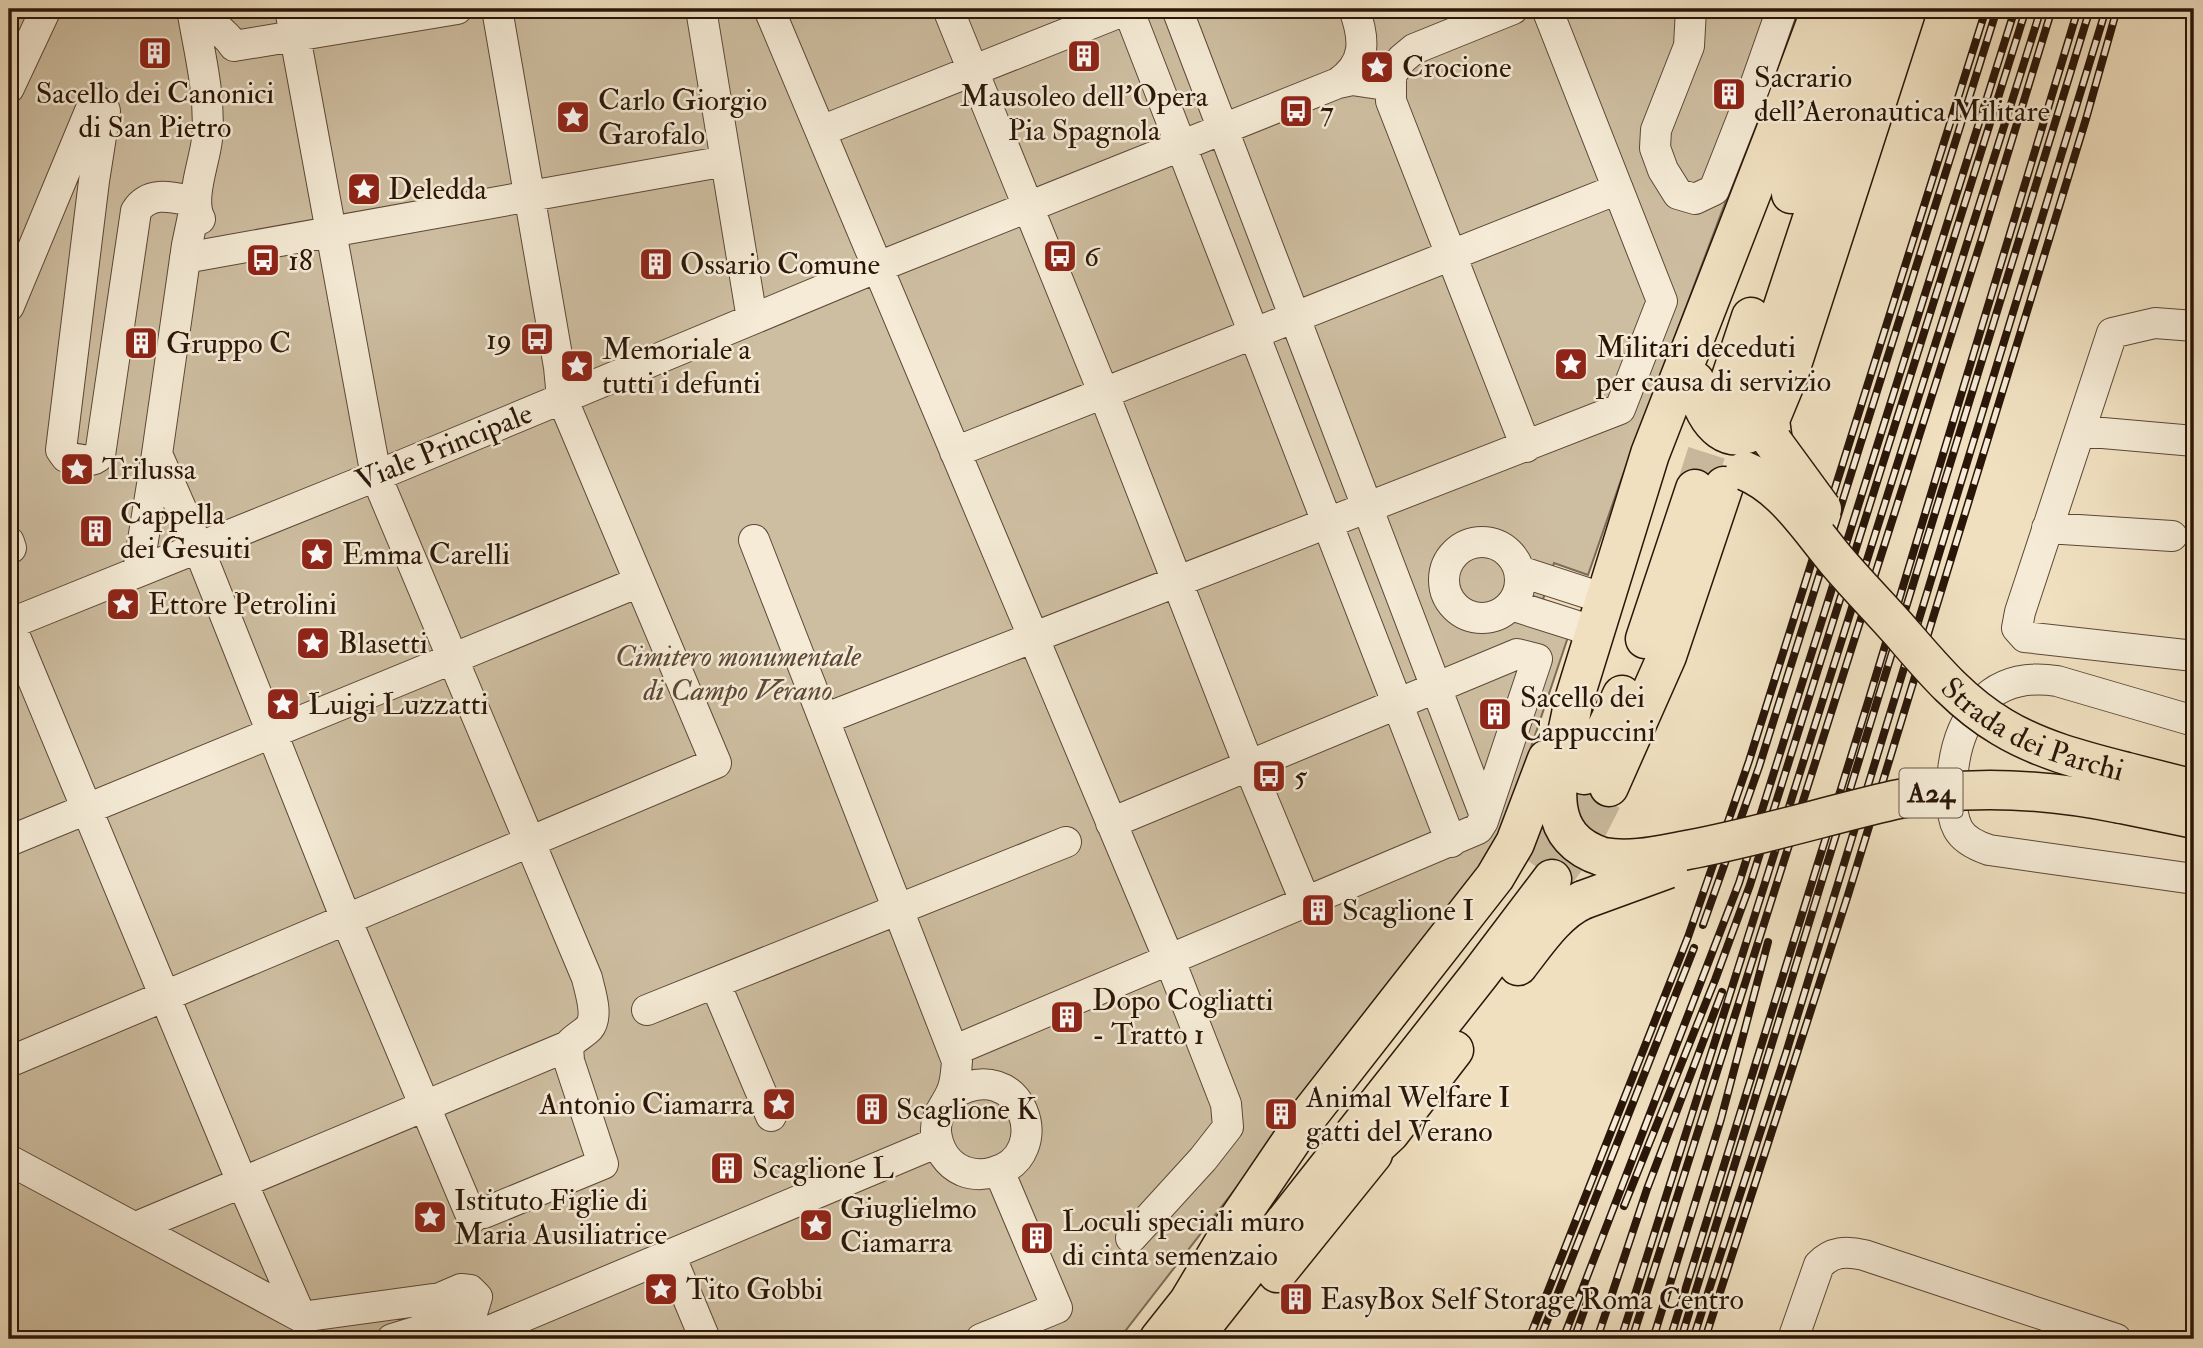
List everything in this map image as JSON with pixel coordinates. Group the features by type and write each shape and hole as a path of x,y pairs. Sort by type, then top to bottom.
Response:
{"highway":[{"path":"1745,838 1636,859 1603,857 1575,841 1559,815 1556,800 1558,773 1573,703 1592,635 1650,454 1821,9"},
{"path":"1691,351 1698,394 1703,410 1714,425 1724,432 1741,436 1757,430 1754,418 1820,107 1850,9"},
{"path":"1754,418 1789,374 1891,14"},
{"path":"1754,418 1845,119 1891,14"},
{"path":"1754,418 1854,553 1898,629"},
{"path":"1596,781 1667,656 1721,482 1714,465 1684,469 1661,482 1635,505"},
{"path":"1721,482 1762,479 1777,492 1898,629"},
{"name":"Strada dei Parchi","path":"1898,629 1957,695 2003,728 2061,754 2124,788 2194,819"},
{"path":"1222,1339 1390,1133 1532,947 1550,880 1553,744 1573,703"},
{"name":"Strada dei Parchi","path":"2124,788 2194,789"},
{"name":"A24","path":"1745,838 1894,800 1937,792 2038,792 2124,788"},
{"path":"1159,1339 1189,1301 1233,1227 1309,1115 1495,877 1550,880 1706,856 1745,838"},
{"path":"1192,1339 1550,880"},
{"path":"1260,1253 1390,1133"}],"street":[{"path":"9,88 17,50 46,9"},
{"path":"194,9 206,22 226,34 233,46 230,63 213,91 208,110"},
{"path":"138,571 185,258 207,139 208,110 194,9"},
{"path":"233,46 293,23 457,9"},
{"path":"9,1062 716,763 562,398 559,367 497,9"},
{"path":"701,9 752,319"},
{"path":"769,9 1168,959 1226,1104 1227,1127 1203,1159 1131,1238"},
{"path":"948,9 1305,901"},
{"path":"821,131 1128,9 1451,842"},
{"path":"1177,9 1484,813"},
{"path":"1513,9 1380,57 1450,257 1526,447"},
{"path":"824,719 1620,410 1662,301 1547,9"},
{"path":"1691,9 1689,46 1656,130 1655,148 1663,170 1678,194 1695,199 1714,190 1782,9"},
{"path":"136,1227 568,1046 575,1037 589,1028 593,1020 587,978 376,476 293,23"},
{"name":"Viale Principale","path":"10,623 376,476 1028,206 1338,83 1352,80 1380,57"},
{"path":"9,306 92,107 102,103 106,111 94,181 61,445 66,457 95,460 100,455 136,211 143,203 160,196 196,202"},
{"path":"185,258 726,161"},
{"path":"954,452 1618,189"},
{"path":"196,202 197,216 209,231 224,242 246,247"},
{"path":"2194,326 2155,323 2112,333 2017,628 2025,637 2194,656"},
{"path":"2080,431 2194,441"},
{"path":"157,454 198,547 346,919 425,1105 478,1215 603,1164 569,1061 568,1046"},
{"path":"2048,528 2172,536"},
{"path":"754,540 955,1056 966,1073 981,1084"},
{"path":"1480,541 1505,549 1514,559 1519,571 1520,583 1511,605 1491,617 1468,615 1458,610 1445,590 1443,576 1447,563 1455,552 1467,544 1480,541"},
{"path":"9,542 9,548"},
{"path":"1519,571 1590,594 1606,595"},
{"path":"9,841 639,582"},
{"path":"1511,605 1577,626 1592,635"},
{"path":"10,623 242,1182 301,1317"},
{"path":"955,1056 1168,959 1478,830 1537,659 1517,654 1111,823"},
{"path":"2194,721 2057,681 2035,679 1998,688 1982,701 1967,722 1953,758 1951,788 1958,829 1969,841 1989,850 2194,879"},
{"path":"2090,691 2194,739"},
{"path":"2124,788 2194,835"},
{"path":"647,1010 1066,842"},
{"path":"715,983 771,1116"},
{"path":"951,1095 956,1077 955,1056"},
{"path":"981,1084 1003,1089 1019,1104 1024,1114 1026,1137 1017,1157 999,1171 974,1174 962,1170 943,1154 938,1142 937,1118 951,1095 965,1087 981,1084"},
{"path":"470,1339 517,1330 670,1255 938,1142"},
{"path":"10,1158 301,1317 433,1299 461,1289 470,1290 477,1297 472,1313 464,1317 392,1339"},
{"path":"981,1339 1057,1307 999,1171"},
{"path":"1793,1339 1819,1265 1835,1254 1856,1253 2116,1339"},
{"path":"670,1255 705,1339"}],"green space":[{"name":"Cimitero monumentale di Campo Verano","path":"9,9 1798,9 1621,480 1588,575 1554,563 1535,626 1568,637 1512,804 1489,862 1119,1339 9,1339"}],"tunnel":[{"path":"1695,489 1723,401"},
{"path":"1552,879 1584,836 1609,787"},
{"path":"1531,863 1551,835 1575,792"}],"railway":[{"path":"1529,1339 1688,937 1749,761 1986,9"},
{"path":"1703,925 1759,767 1997,9"},
{"path":"1563,1339 1739,883 2015,9"},
{"path":"1624,1206 1715,980 1750,885 2026,9"},
{"path":"1621,1339 2041,9"},
{"path":"1632,1339 1982,238 2052,9"},
{"path":"1670,1339 1868,702 2078,9"},
{"path":"1681,1339 2090,9"},
{"path":"1693,1339 1786,1053 2106,9"},
{"path":"1705,1339 1848,895 2086,119 2117,9"},
{"path":"1653,1339 1721,1119 1768,942"},
{"path":"1540,1339 1694,948"},
{"path":"1597,1339 1647,1189 1722,992"},
{"path":"1574,1339 1590,1294"}],"place":[{"name":"Sacello dei Canonici di San Pietro","path":"155,53"},
{"name":"Mausoleo dell'Opera Pia Spagnola","path":"1084,56"},
{"name":"Crocione","path":"1377,67"},
{"name":"Sacrario dell'Aeronautica Militare","path":"1729,94"},
{"name":"7","path":"1296,111"},
{"name":"Carlo Giorgio Garofalo","path":"573,117"},
{"name":"Deledda","path":"364,189"},
{"name":"6","path":"1060,256"},
{"name":"18","path":"263,260"},
{"name":"Ossario Comune","path":"656,264"},
{"name":"19","path":"537,339"},
{"name":"Gruppo C","path":"141,343"},
{"name":"Militari deceduti per causa di servizio","path":"1571,364"},
{"name":"Memoriale a tutti i defunti","path":"577,366"},
{"name":"Trilussa","path":"77,469"},
{"name":"Cappella dei Gesuiti","path":"96,531"},
{"name":"Emma Carelli","path":"317,554"},
{"name":"Ettore Petrolini","path":"123,604"},
{"name":"Blasetti","path":"313,643"},
{"name":"Luigi Luzzatti","path":"283,704"},
{"name":"Sacello dei Cappuccini","path":"1495,714"},
{"name":"5","path":"1269,776"},
{"name":"Scaglione I","path":"1318,910"},
{"name":"Dopo Cogliatti - Tratto 1","path":"1067,1017"},
{"name":"Antonio Ciamarra","path":"779,1104"},
{"name":"Scaglione K","path":"872,1109"},
{"name":"Animal Welfare I gatti del Verano","path":"1281,1114"},
{"name":"Scaglione L","path":"727,1168"},
{"name":"Istituto Figlie di Maria Ausiliatrice","path":"430,1217"},
{"name":"Giuglielmo Ciamarra","path":"816,1225"},
{"name":"Loculi speciali muro di cinta semenzaio","path":"1037,1238"},
{"name":"Tito Gobbi","path":"661,1289"},
{"name":"EasyBox Self Storage Roma Centro","path":"1296,1299"}]}
